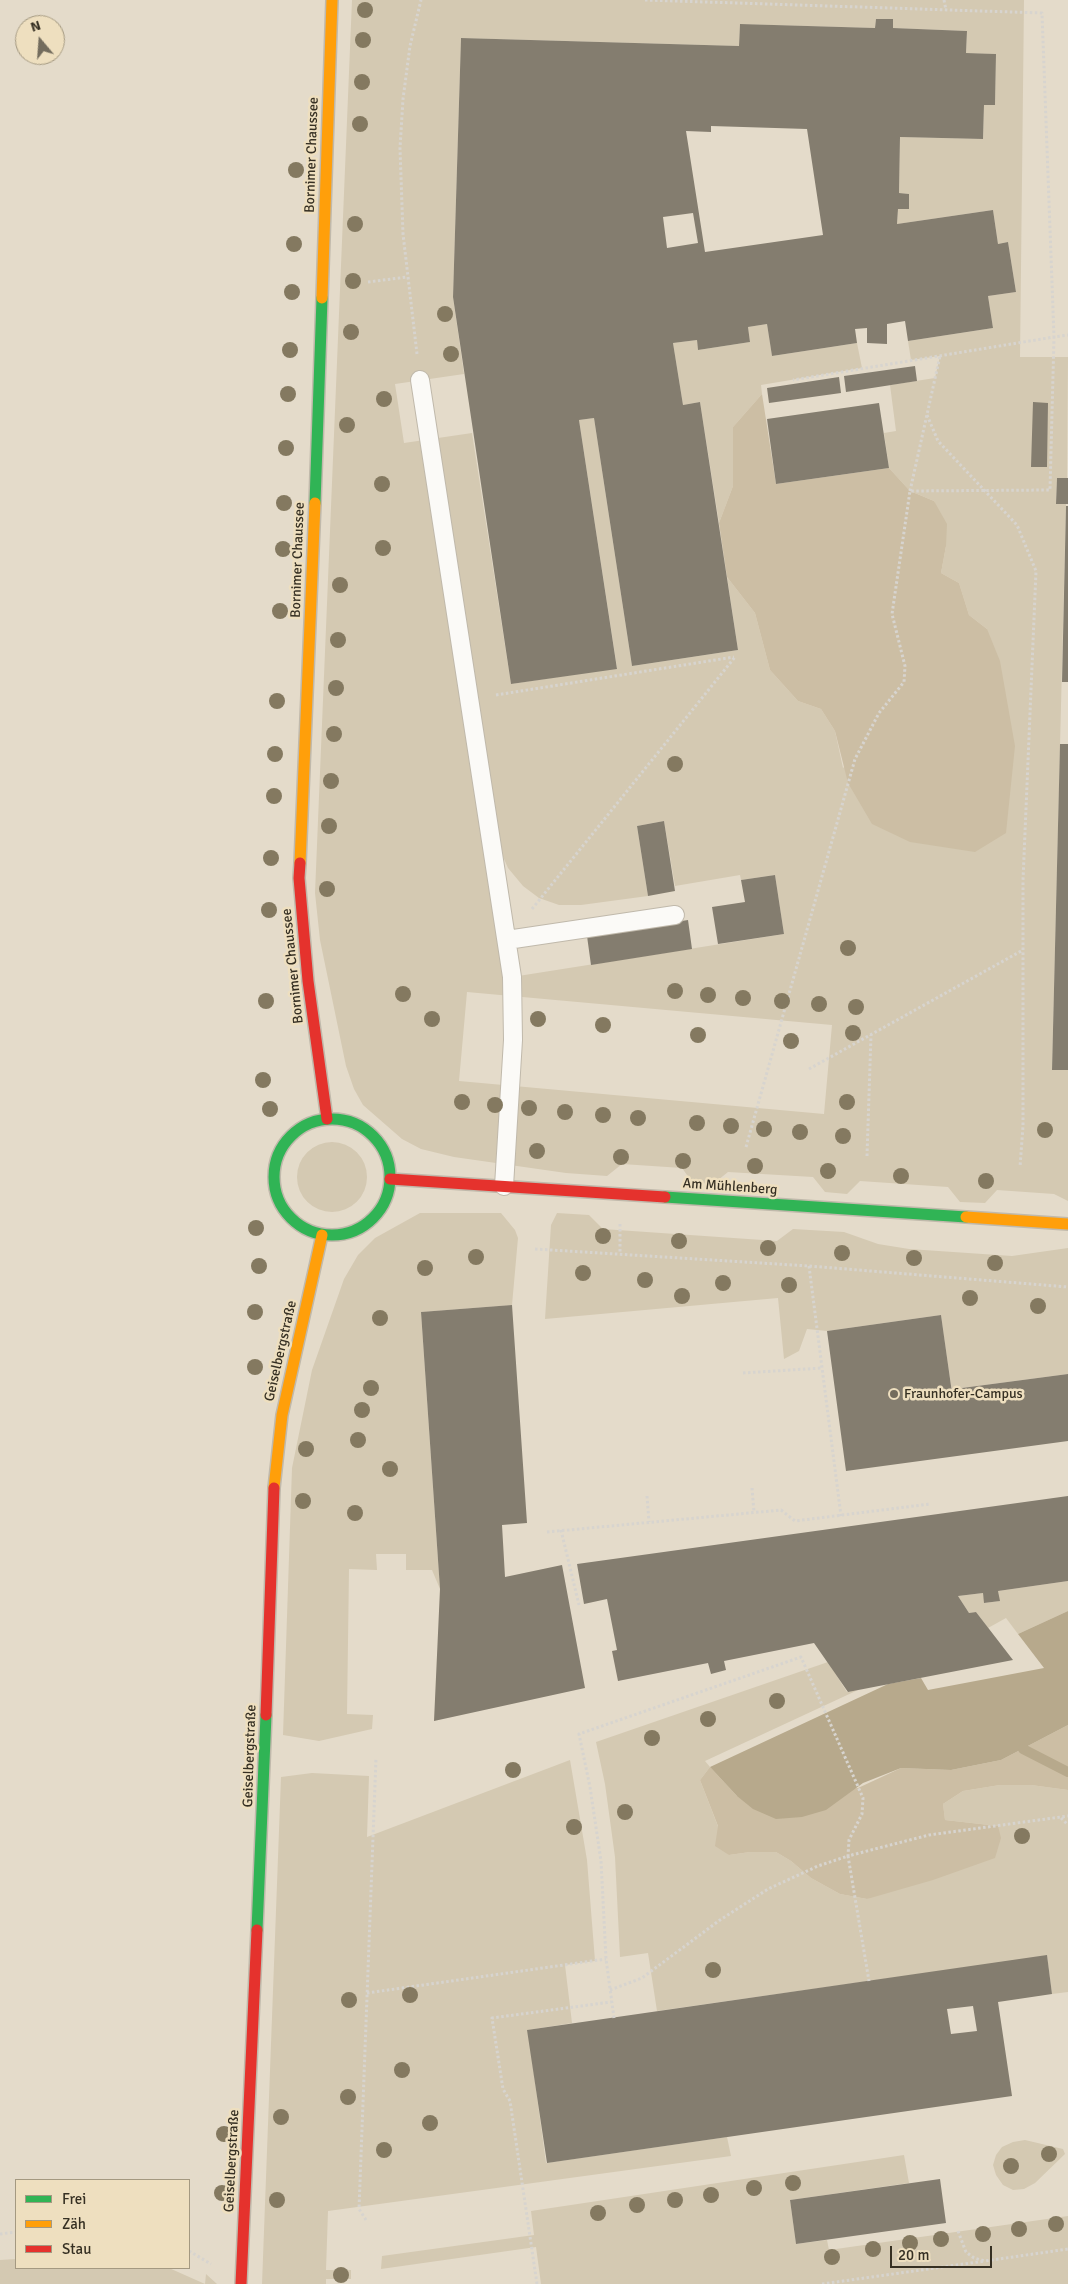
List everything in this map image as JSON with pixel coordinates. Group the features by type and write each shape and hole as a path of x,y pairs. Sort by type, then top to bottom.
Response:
{"street":[{"name":"Bornimer Chaussee","path":"326,1119 308,981 299,878 318,434 332,0"},
{"path":"326,1119 352,1122 373,1136 382,1147 387,1160 390,1179 384,1202 368,1223 357,1230 345,1234 322,1234 305,1229 290,1217 279,1202 274,1185 275,1166 281,1148 293,1134 308,1124 326,1119"},
{"name":"Am Mühlenberg","path":"390,1179 1068,1224"},
{"name":"Geiselbergstraße","path":"242,2284 266,1755 275,1467 282,1415 322,1234"}],"lane":[{"path":"420,380 512,977 512,1040 504,1186"},
{"path":"507,940 675,915"}],"path":[{"path":"420,380 407,277 401,192 403,99 410,46 421,0"},
{"path":"645,0 795,2 946,10 1042,12 1054,337 1050,490 986,492 910,491"},
{"path":"944,0 946,10"},
{"path":"368,282 407,277"},
{"path":"793,380 1068,334"},
{"path":"746,1147 855,759 879,713 904,682 905,666 892,614 910,491 940,356"},
{"path":"927,415 938,441 1017,525 1036,571 1023,880 1022,1126 1020,1166"},
{"path":"470,699 735,657 507,940"},
{"path":"809,1068 1023,950"},
{"path":"867,1156 871,1034"},
{"path":"535,1248 809,1266 1068,1287"},
{"path":"809,1266 841,1516"},
{"path":"743,1374 822,1368"},
{"path":"752,1488 754,1512"},
{"path":"647,1496 648,1522"},
{"path":"547,1532 781,1510 795,1522 930,1504"},
{"path":"561,1530 579,1605"},
{"path":"614,2018 606,1959 601,1862 590,1787 578,1734 801,1657 864,1806 849,1840 848,1856 869,1981"},
{"path":"366,2220 360,2208 376,1758"},
{"path":"610,1990 642,1978 720,1920 768,1889 818,1866 848,1856 929,1835 1068,1816"},
{"path":"1061,1818 1068,1826"},
{"path":"367,1994 606,1959"},
{"path":"537,2284 510,2101 503,2089 492,2018 611,2002"},
{"path":"958,2231 966,2252 974,2258 985,2261"},
{"path":"0,2234 15,2232"},
{"path":"822,2284 1068,2249"}],"shaded area":[{"path":"352,0 1024,0 1020,357 1068,357 1067,478 1057,478 1056,503 1066,504 1052,1069 1068,1070 1068,1201 1054,1194 997,1190 985,1203 960,1202 948,1187 860,1181 847,1194 825,1192 813,1177 728,1172 713,1184 692,1182 682,1168 622,1164 607,1176 566,1173 454,1157 421,1149 402,1139 363,1105 354,1089 346,1066 320,940 315,893","holes":["876,19 893,19 893,28 967,31 966,53 996,54 995,105 984,105 983,139 900,137 899,193 909,194 909,209 898,209 897,224 993,210 998,244 1008,242 1016,292 988,296 993,328 908,341 911,360 940,356 935,378 890,385 896,431 884,433 889,468 910,491 934,501 946,546 941,573 959,583 969,615 987,629 843,768 835,731 821,709 798,701 770,670 755,613 727,577 738,650 632,666 594,418 579,420 617,668 511,684 472,433 404,443 395,384 464,374 453,297 461,38 739,46 740,24 875,28","664,821 675,886 740,875 741,880 775,875 784,934 512,977 491,829 508,868 523,886 539,898 559,905 581,905 648,896 637,826","467,992 832,1025 824,1114 459,1081"]},
{"path":"767,324 772,356 857,343 862,368 761,385 762,394 733,427 733,486 719,523 700,402 683,405 673,343 697,340 698,350 750,342 748,327"},
{"path":"762,394 776,484 889,468 910,491 934,501 947,524 946,546 941,573 959,583 969,615 987,629 1000,661 1015,746 1006,833 975,852 910,842 872,824 848,783 835,731 821,709 798,701 770,670 755,613 727,577 719,523 733,486 733,427"},
{"path":"332,1142 345,1145 357,1152 364,1164 367,1177 364,1190 357,1202 345,1209 332,1212 319,1209 307,1202 300,1190 297,1177 300,1164 307,1152 319,1145"},
{"path":"420,1213 501,1213 515,1230 518,1238 512,1305 421,1312 440,1589 432,1570 406,1570 406,1554 376,1554 377,1570 349,1569 347,1714 373,1715 372,1729 319,1741 283,1735 292,1468 312,1370 344,1279 358,1255 375,1238"},
{"path":"557,1213 589,1215 603,1229 777,1241 793,1229 844,1232 878,1244 909,1249 1012,1256 1068,1248 1068,1374 962,1388 963,1398 953,1400 941,1315 827,1331 807,1329 799,1351 784,1359 778,1298 545,1319 551,1225"},
{"path":"1068,1581 1068,1611 1018,1634 1006,1618 988,1628 976,1612 969,1613 958,1596 983,1593 985,1603 999,1601 998,1591"},
{"path":"1068,1611 1068,1725 1001,1760 951,1770 901,1768 863,1783 826,1810 802,1817 776,1819 753,1809 737,1796 710,1767 888,1684 921,1678 928,1690 1044,1668 1018,1634"},
{"path":"828,1662 847,1692 858,1690 705,1761 710,1767 700,1780 729,1855 750,1852 776,1852 791,1861 811,1878 840,1894 867,1899 998,1826 945,1820 943,1804 963,1791 1000,1785 1031,1785 1068,1790 1068,1992 1052,1994 1047,1956 657,2011 648,1953 620,1957 615,1857 605,1784 596,1742"},
{"path":"1068,1725 1068,1790 1031,1785 1000,1785 963,1791 943,1804 945,1820 998,1826 1001,1838 995,1858 933,1880 867,1899 840,1894 811,1878 791,1861 776,1852 750,1852 729,1855 715,1846 718,1826 700,1780 710,1767 737,1796 858,1788 901,1768 951,1770 1001,1760"},
{"path":"570,1760 587,1860 595,1961 565,1965 572,2023 528,2030 546,2163 727,2137 731,2156 328,2211 326,2270 351,2270 351,2279 326,2279 326,2284 262,2284 281,1777 312,1773 369,1776 367,1837"},
{"path":"1025,2140 1063,2149 1065,2154 1035,2183 1024,2189 1013,2190 1003,2185 996,2175 993,2165 996,2155 1002,2147 1013,2142"},
{"path":"904,2155 909,2183 790,2200 796,2244 827,2240 829,2250 1068,2216 1068,2284 541,2284 536,2247 381,2269 382,2256 534,2235 531,2211"},
{"path":"15,2259 15,2269 171,2269 205,2284 0,2284 0,2260"},
{"path":"206,2274 217,2284 205,2284"}],"building":[{"path":"876,19 893,19 893,28 967,31 966,53 996,54 995,105 984,105 983,139 900,137 899,193 909,194 909,209 898,209 897,224 993,210 998,244 1008,242 1016,292 988,296 993,328 908,341 905,321 887,324 887,344 867,343 867,328 855,329 857,343 772,356 767,324 748,327 750,342 698,350 697,340 673,343 683,405 700,402 738,650 632,666 594,418 579,420 617,669 511,684 453,297 461,38 739,46 740,24 875,28","holes":["711,126 807,129 823,235 705,252 686,131 711,132","693,213 698,243 667,248 663,217"]},
{"path":"915,366 917,381 846,392 844,376"},
{"path":"839,377 841,393 769,403 767,388"},
{"path":"1033,402 1048,403 1047,467 1031,467"},
{"path":"879,403 889,468 776,484 767,419"},
{"path":"1057,478 1068,478 1068,504 1056,504"},
{"path":"1066,506 1068,506 1068,682 1062,682"},
{"path":"1060,744 1068,744 1068,1070 1052,1070"},
{"path":"664,821 675,891 648,896 637,826"},
{"path":"775,875 784,934 718,944 712,907 745,902 741,880"},
{"path":"688,920 692,949 591,965 587,936"},
{"path":"512,1305 527,1523 502,1525 505,1577 562,1565 585,1688 434,1721 440,1589 421,1312"},
{"name":"Fraunhofer-Campus","path":"941,1315 953,1400 963,1398 962,1388 1068,1374 1068,1441 846,1471 827,1331"},
{"path":"1068,1496 1068,1581 998,1591 1000,1601 984,1603 983,1593 958,1596 969,1613 976,1612 1013,1660 848,1692 814,1643 724,1661 726,1670 711,1674 708,1663 618,1681 612,1651 617,1650 607,1599 584,1604 577,1564"},
{"path":"1047,1955 1052,1994 998,2002 1012,2096 547,2163 527,2030","holes":["973,2006 977,2031 951,2034 947,2009"]},
{"path":"940,2179 946,2223 796,2244 790,2200"}],"waterway":[{"path":"1023,1749 1068,1772"}],"traffic: fast":[{"path":"315,503 322,298"},
{"path":"332,1119 354,1124 373,1136 385,1155 390,1177 385,1199 373,1218 354,1230 332,1235 310,1230 291,1218 279,1199 274,1177 279,1155 291,1136 310,1124 332,1119"},
{"path":"665,1197 966,1217"},
{"path":"257,1930 266,1715"}],"traffic: slow":[{"path":"322,298 332,0"},
{"path":"300,863 315,503"},
{"path":"966,1217 1068,1224"},
{"path":"274,1488 282,1415 322,1235"}],"traffic: jam":[{"path":"300,863 299,878 308,981 327,1119"},
{"path":"390,1179 665,1197"},
{"path":"266,1715 274,1488"},
{"path":"241,2284 257,1930"}],"place":[{"name":"Fraunhofer-Campus","path":"894,1394"}]}
